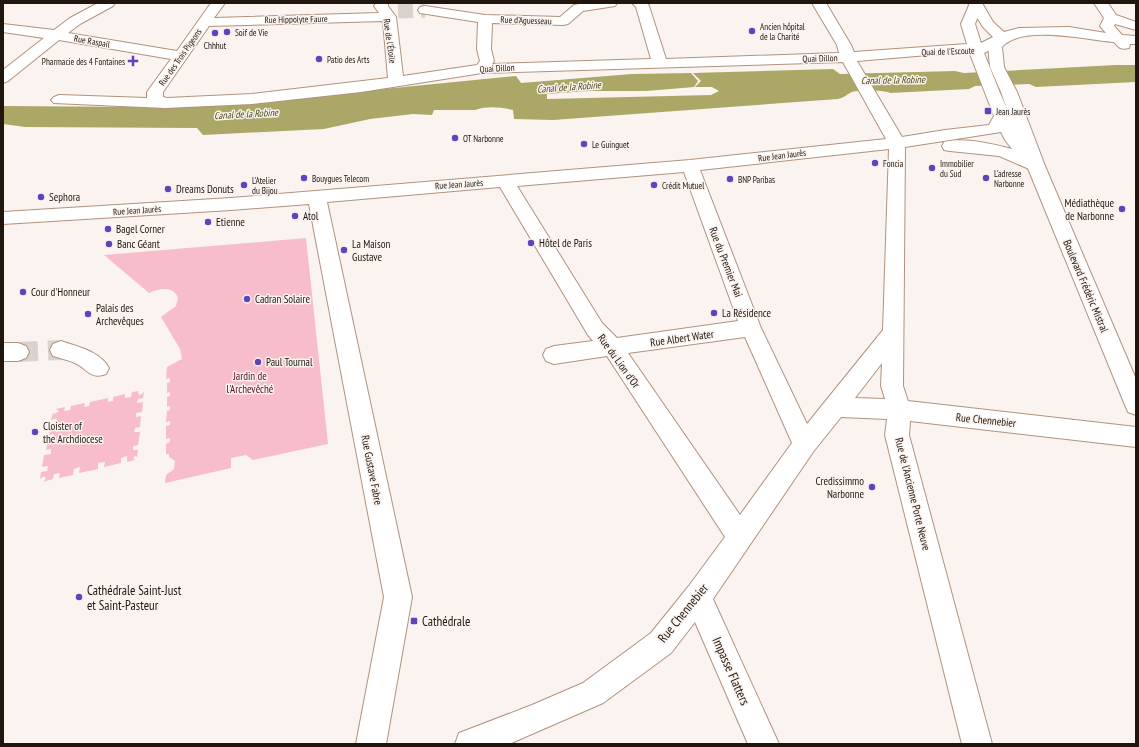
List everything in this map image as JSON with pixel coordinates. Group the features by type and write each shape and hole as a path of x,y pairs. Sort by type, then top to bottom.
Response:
{"street":[{"path":"3,78 56,34 75,21 108,3"},
{"name":"Rue des Trois Pigeons","path":"160,97 181,56 218,3"},
{"name":"Rue d'Aguesseau","path":"434,8 485,19 564,21 579,8 610,3"},
{"path":"639,3 642,6 646,17 660,64"},
{"path":"819,3 844,45 848,57 876,108 906,142"},
{"path":"1101,3 1111,18 1136,26"},
{"path":"975,4 988,24 1002,38 995,46 990,66"},
{"path":"975,4 968,24 976,51 990,66"},
{"name":"Rue Hippolyte Faure","path":"204,22 292,14 389,11"},
{"name":"Rue de l'Étoile","path":"389,11 396,81"},
{"path":"1111,18 1107,26 1117,39 1133,54"},
{"path":"482,68 486,61 484,49 485,19"},
{"name":"Rue Raspail","path":"3,28 56,34 181,56"},
{"name":"Quai de l'Escoute","path":"848,57 964,48 976,51 1002,38 1019,32 1069,31 1092,36 1136,40"},
{"name":"Quai de l'Escoute","path":"1092,36 1133,54"},
{"name":"Quai Dillon","path":"59,100 160,97 252,100 361,87 482,68 660,64 848,57"},
{"name":"Boulevard Frédéric Mistral","path":"990,66 1009,92 1036,166 1135,401"},
{"name":"Boulevard Frédéric Mistral","path":"990,66 992,93 1002,117 1013,140 1036,166"},
{"name":"Rue Jean Jaurès","path":"3,218 85,214 317,197 690,166 906,142 931,136 975,133 995,128 1002,117"},
{"name":"Rue Jean Jaurès","path":"906,142 995,149 1017,155 1036,166"},
{"name":"Rue de l'Ancienne Porte Neuve","path":"906,142 892,386 898,410 897,435 977,744"},
{"name":"Rue du Premier Mai","path":"690,166 751,328 805,444"},
{"name":"Rue du Lion d'Or","path":"505,181 595,329 612,347 740,537"},
{"name":"Rue Gustave Fabre","path":"317,197 398,597 371,744"},
{"name":"Rue Albert Water","path":"554,355 751,328"},
{"name":"Rue Chennebier","path":"470,744 537,718 592,693 661,643 698,597 805,444 894,331"},
{"path":"61,350 83,356 98,368"},
{"name":"Rue Chennebier","path":"835,407 898,410 1136,437"},
{"name":"Impasse Flatters","path":"698,597 764,744"}],"green space":[{"name":"Jardin de l'Archevêché","path":"306,238 328,444 253,460 246,455 231,458 231,468 165,483 166,475 174,469 175,461 169,457 169,454 166,454 166,444 170,442 170,438 166,439 166,426 170,425 170,421 166,422 167,411 170,410 170,406 167,407 167,397 170,396 170,392 167,393 167,383 170,382 170,378 166,379 167,367 182,359 180,349 161,317 176,306 178,298 173,291 165,289 149,293 104,255"},
{"path":"139,391 138,393 140,395 144,392 143,398 138,399 137,403 143,402 142,412 136,413 136,417 141,416 140,427 135,428 134,432 140,432 138,445 133,446 133,450 138,450 137,457 135,456 133,458 135,460 127,462 127,456 121,458 121,463 104,467 105,462 98,463 98,469 79,473 80,467 74,469 73,475 59,478 60,473 54,474 53,479 43,482 46,479 44,476 40,479 41,472 47,471 48,466 42,467 44,455 51,454 51,449 46,450 48,439 53,438 54,434 49,435 51,424 56,423 57,418 51,420 53,413 55,414 59,411 56,409 65,407 64,411 70,410 71,406 85,403 84,407 89,406 90,402 108,398 108,402 113,401 113,397 125,394 125,398 131,397 132,392"}],"water":[{"name":"Canal de la Robine","path":"1136,65 1136,82 1036,87 1029,84 975,86 969,89 890,93 860,91 852,92 838,99 553,120 514,119 513,110 489,107 475,110 434,110 432,115 413,114 370,119 324,129 203,135 197,128 25,127 3,124 3,106 143,107 259,103 516,76 521,83 632,74 691,73 698,81 694,87 646,91 588,91 547,94 547,99 711,95 719,91 712,87 695,87 701,81 693,73 833,69 840,74 955,71 964,73"}],"tunnel":[{"path":"398,11 425,10"},
{"path":"18,352 61,350"}],"place":[{"name":"Ancien hôpital de la Charité","path":"752,31"},
{"name":"Soif de Vie","path":"227,32"},
{"name":"Chhhut","path":"215,33"},
{"name":"Patio des Arts","path":"319,59"},
{"name":"Pharmacie des 4 Fontaines","path":"133,61"},
{"name":"Jean Jaurès","path":"988,111"},
{"name":"OT Narbonne","path":"455,138"},
{"name":"Le Guinguet","path":"584,144"},
{"name":"Foncia","path":"875,163"},
{"name":"Immobilier du Sud","path":"932,168"},
{"name":"Bouygues Telecom","path":"304,178"},
{"name":"L'adresse Narbonne","path":"986,178"},
{"name":"BNP Paribas","path":"730,179"},
{"name":"L'Atelier du Bijou","path":"244,185"},
{"name":"Crédit Mutuel","path":"654,185"},
{"name":"Dreams Donuts","path":"168,189"},
{"name":"Sephora","path":"41,197"},
{"name":"Médiathèque de Narbonne","path":"1122,209"},
{"name":"Atol","path":"295,216"},
{"name":"Etienne","path":"208,222"},
{"name":"Bagel Corner","path":"108,229"},
{"name":"Hôtel de Paris","path":"531,243"},
{"name":"Banc Géant","path":"109,244"},
{"name":"La Maison Gustave","path":"344,250"},
{"name":"Cour d'Honneur","path":"23,292"},
{"name":"Cadran Solaire","path":"247,299"},
{"name":"La Résidence","path":"714,313"},
{"name":"Palais des Archevêques","path":"88,314"},
{"name":"Paul Tournal","path":"258,362"},
{"name":"Cloister of the Archdiocese","path":"35,432"},
{"name":"Credissimmo Narbonne","path":"872,487"},
{"name":"Cathédrale Saint-Just et Saint-Pasteur","path":"79,597"},
{"name":"Cathédrale","path":"414,621"}]}
